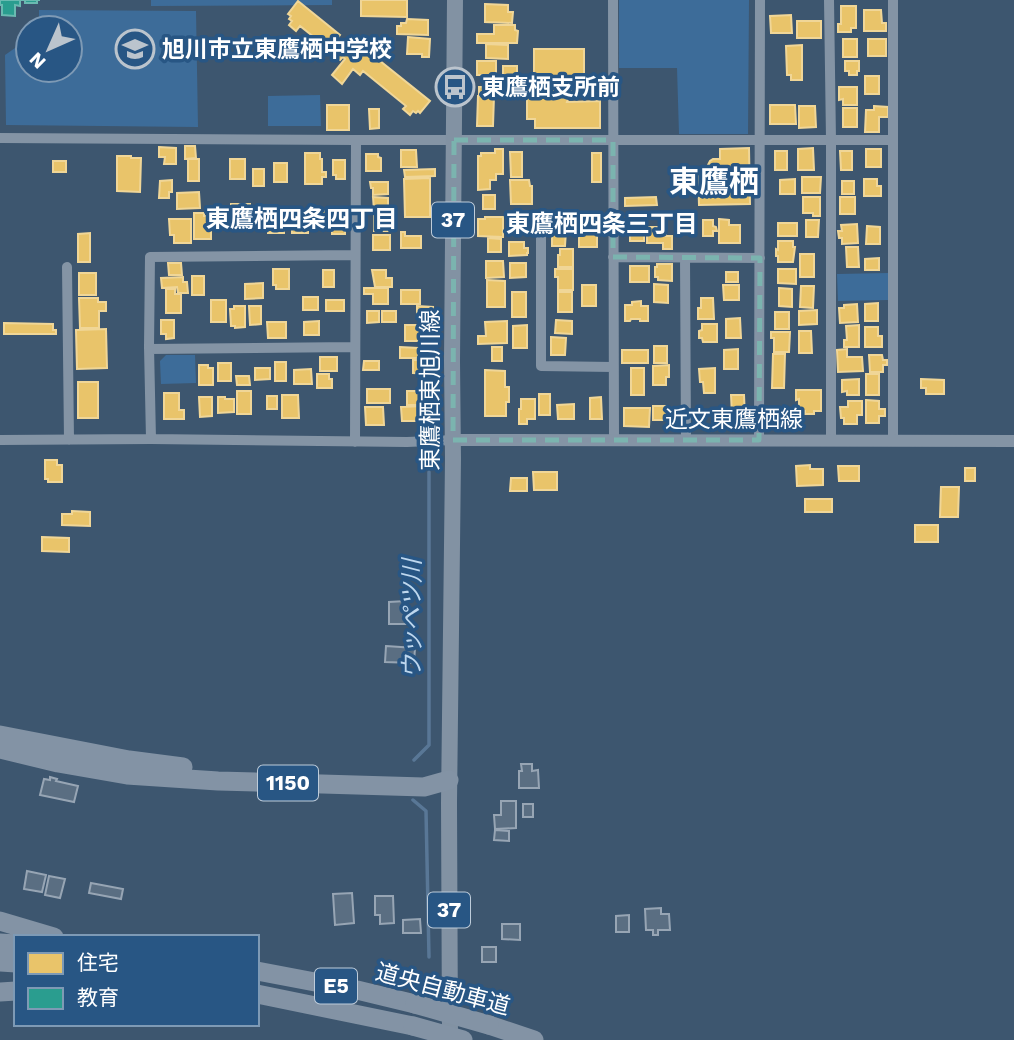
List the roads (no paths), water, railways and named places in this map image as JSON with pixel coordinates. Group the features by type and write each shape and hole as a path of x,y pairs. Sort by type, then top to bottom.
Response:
{"highway":[{"path":"0,735 59,755"},
{"path":"0,749 59,755"},
{"name":"1150","path":"59,755 127,775 218,781 424,787 449,780"},
{"path":"0,922 47,935"},
{"name":"道央自動車道","path":"259,971 415,1004 534,1040"},
{"name":"道央自動車道","path":"259,994 413,1026 463,1040"},
{"path":"259,1003 413,1026"}],"main road":[{"name":"東鷹栖東旭川線","path":"449,780 455,0"},
{"name":"37","path":"449,780 450,1040"}],"street":[{"path":"613,0 614,440"},
{"path":"759,440 760,0"},
{"path":"829,0 831,441"},
{"path":"892,0 893,440"},
{"path":"0,138 893,140"},
{"path":"355,442 356,140"},
{"path":"612,219 541,219 541,366 613,367"},
{"path":"151,439 150,257 354,255"},
{"path":"613,257 760,258"},
{"path":"685,257 685,440"},
{"path":"67,267 69,440"},
{"path":"149,349 354,347"},
{"path":"0,440 453,440"},
{"name":"近文東鷹栖線","path":"453,440 1014,441"}],"waterway":[{"name":"ウッペツ川","path":"414,760 429,745 429,472"},
{"name":"ウッペツ川","path":"413,800 426,811 429,957"}],"place":[{"name":"旭川市立東鷹栖中学校","path":"135,49"},
{"name":"東鷹栖支所前","path":"455,87"}],"district":[{"name":"東鷹栖","path":"714,182"},
{"name":"東鷹栖四条四丁目","path":"302,219"},
{"name":"東鷹栖四条三丁目","path":"602,224"}]}
